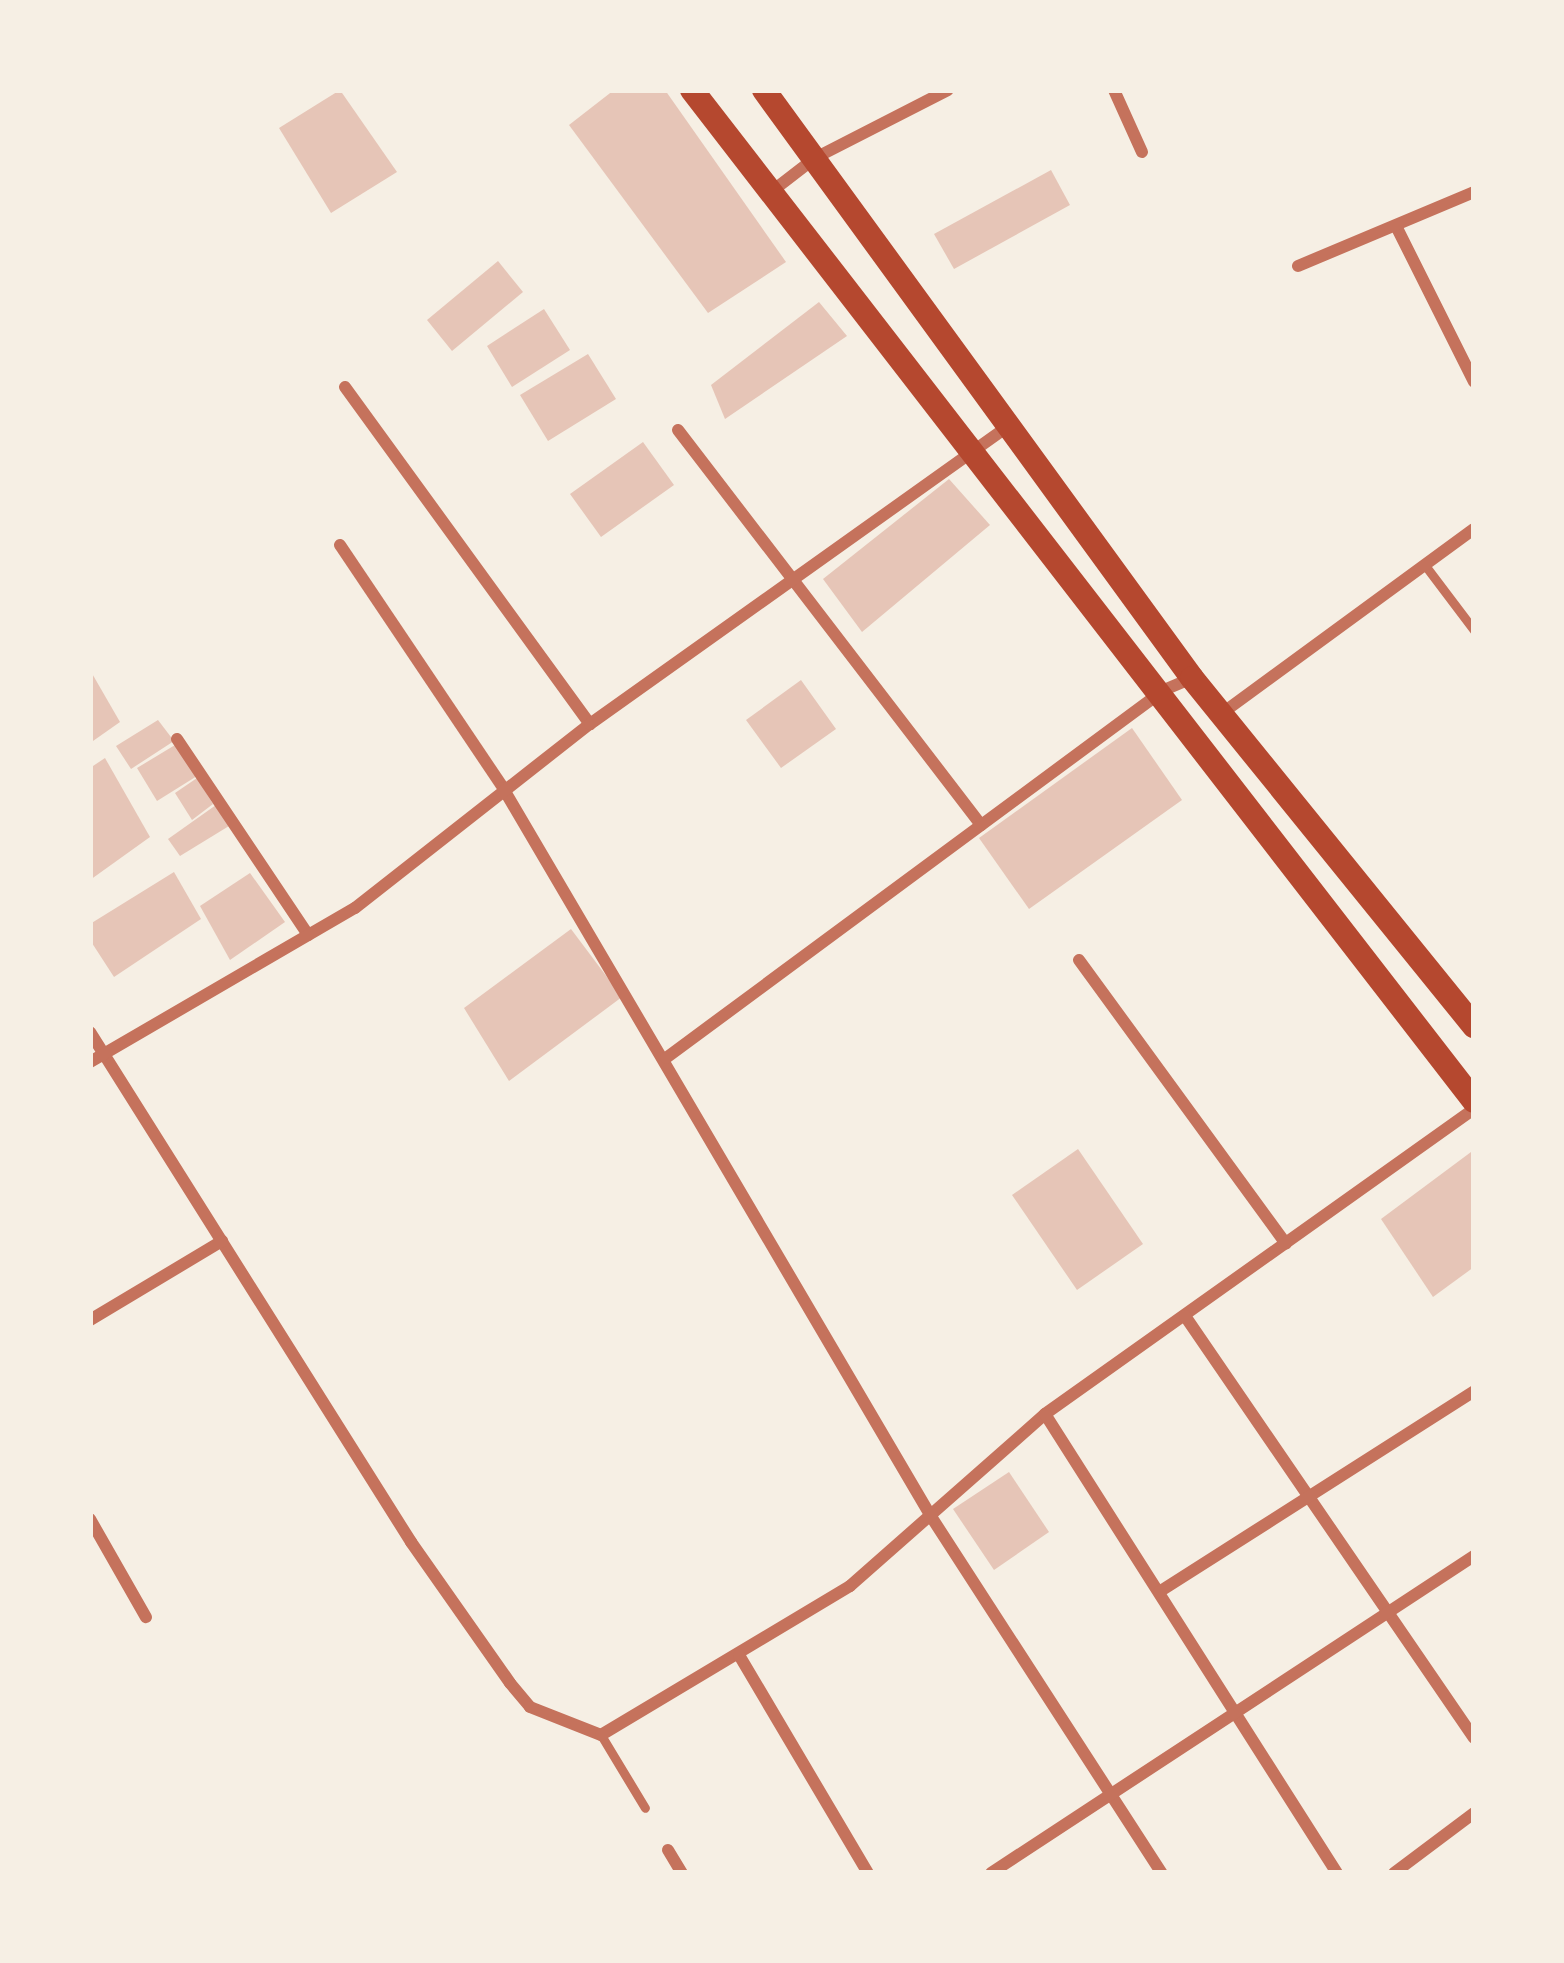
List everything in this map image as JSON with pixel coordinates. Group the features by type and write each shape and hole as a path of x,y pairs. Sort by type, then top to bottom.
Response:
{"main road":[{"path":"692,90 966,452 1164,690 1474,1105"},
{"path":"764,90 1012,424 1192,678 1474,1026"}],"street":[{"path":"770,193 815,158 948,90"},
{"path":"1114,90 1142,152"},
{"path":"1298,266 1474,192"},
{"path":"1397,228 1474,382"},
{"path":"345,387 590,724"},
{"path":"96,1058 356,908 503,788 966,452 1012,424"},
{"path":"678,430 981,825"},
{"path":"1222,714 1474,529"},
{"path":"340,545 503,788 666,1058 932,1518 1162,1873"},
{"path":"666,1058 1164,690 1192,678"},
{"path":"177,739 308,935"},
{"path":"1079,960 1286,1244"},
{"path":"90,1032 96,1058 222,1241 510,1683 530,1707 602,1735 850,1586 1045,1414 1474,1105"},
{"path":"90,1320 222,1241"},
{"path":"1185,1316 1474,1738"},
{"path":"1160,1592 1474,1391"},
{"path":"1045,1414 1337,1873"},
{"path":"90,1519 146,1617"},
{"path":"991,1873 1474,1556"},
{"path":"740,1655 868,1873"},
{"path":"1394,1873 1474,1813"},
{"path":"668,1850 682,1873"}],"lane":[{"path":"1424,564 1474,630"},
{"path":"602,1735 645,1808"}],"building":[{"path":"340,90 397,172 331,213 279,128"},
{"path":"614,90 665,90 786,262 708,313 569,125"},
{"path":"1051,170 1070,205 954,269 934,234"},
{"path":"498,261 523,292 452,351 427,320"},
{"path":"819,302 847,336 725,419 711,385"},
{"path":"544,309 570,350 512,387 487,346"},
{"path":"588,354 616,399 548,441 520,395"},
{"path":"643,442 674,485 601,537 570,494"},
{"path":"949,479 990,525 862,632 823,579"},
{"path":"90,670 120,722 93,741 90,735"},
{"path":"801,680 836,729 781,768 746,720"},
{"path":"158,720 174,741 131,769 116,746"},
{"path":"1132,728 1182,800 1029,909 979,838"},
{"path":"175,745 197,776 157,801 137,768"},
{"path":"105,758 150,837 90,880 90,768"},
{"path":"197,778 213,804 192,820 175,793"},
{"path":"216,805 229,826 180,856 168,839"},
{"path":"174,872 201,919 114,977 90,940 90,924"},
{"path":"250,873 285,922 230,960 200,906"},
{"path":"571,929 622,997 509,1081 464,1008"},
{"path":"1078,1149 1143,1244 1077,1290 1012,1195"},
{"path":"1471,1152 1474,1267 1433,1297 1381,1219"},
{"path":"1009,1472 1049,1532 994,1570 953,1509"}]}
